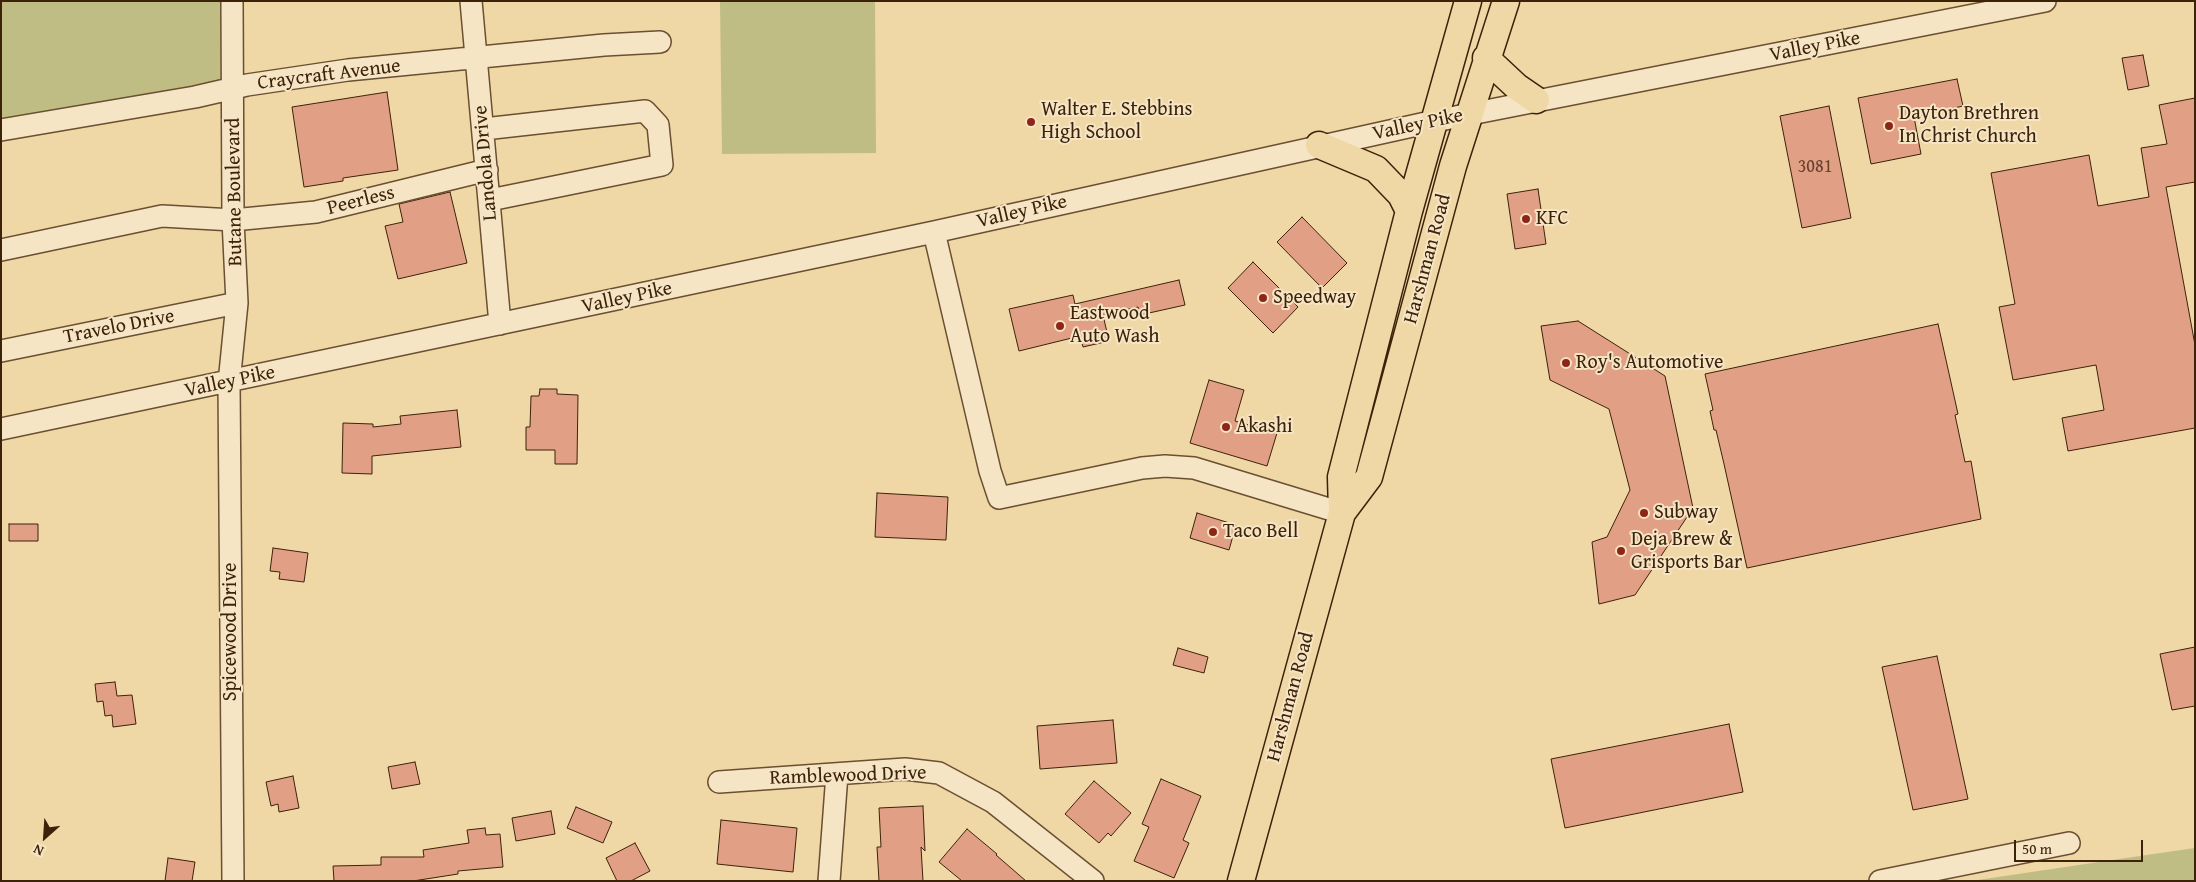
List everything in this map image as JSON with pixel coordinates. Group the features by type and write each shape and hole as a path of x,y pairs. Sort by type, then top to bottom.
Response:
{"main road":[{"name":"Harshman Road","path":"1241,881 1342,512 1341,477 1409,211 1468,1"},
{"name":"Harshman Road","path":"1342,512 1369,477 1468,114 1506,1"},
{"path":"1486,58 1517,86 1536,100"},
{"path":"1319,145 1376,169 1401,194 1409,211"}],"street":[{"name":"Butane Boulevard","path":"229,383 238,303 233,220 232,1"},
{"name":"Landola Drive","path":"472,1 500,324"},
{"name":"Valley Pike","path":"1,429 229,383 934,232 1435,120 2045,1"},
{"name":"Craycraft Avenue","path":"1,130 233,90 247,85 348,70 604,44 660,42"},
{"path":"484,129 645,111 658,125 662,165 490,200"},
{"name":"Peerless","path":"233,220 316,212 487,170"},
{"path":"1,250 162,216 233,220"},
{"path":"934,232 990,471 999,498 1142,468 1165,466 1194,468 1342,512"},
{"name":"Travelo Drive","path":"1,351 238,303"},
{"name":"Spicewood Drive","path":"229,383 233,881"},
{"name":"Ramblewood Drive","path":"719,782 905,769 939,773 993,802 1093,881"},
{"path":"829,881 837,774"},
{"path":"1880,881 2068,843"}],"shaded area":[{"path":"1,1 233,1 233,90 1,132"},
{"path":"720,1 875,1 876,153 722,154"},
{"path":"2195,848 2195,881 1971,881 2126,858"}],"building":[{"path":"2143,55 2149,86 2128,90 2122,58"},
{"name":"Dayton Brethren In Christ Church","path":"1957,79 1963,106 1914,117 1921,154 1871,164 1858,98"},
{"path":"387,92 398,170 343,178 343,181 304,187 292,107"},
{"path":"2195,98 2195,182 2166,187 2195,345 2195,428 2068,451 2062,418 2104,410 2096,365 2013,380 1999,307 2015,304 1991,173 2089,155 2098,206 2149,197 2141,148 2167,144 2159,105"},
{"path":"1829,106 1851,218 1802,228 1780,116"},
{"name":"KFC","path":"1538,189 1546,244 1515,249 1507,194"},
{"path":"450,192 467,263 398,279 385,226 403,222 399,204"},
{"name":"Speedway","path":"1302,217 1347,263 1322,288 1277,242"},
{"name":"Speedway","path":"1253,262 1298,307 1273,333 1228,288"},
{"name":"Eastwood Auto Wash","path":"1179,280 1185,305 1140,315 1138,307 1103,315 1109,341 1083,347 1080,336 1019,351 1009,309 1073,295 1075,304"},
{"path":"1578,321 1665,376 1693,508 1635,595 1599,604 1592,542 1607,537 1630,490 1609,409 1550,380 1541,326"},
{"path":"1938,324 1958,414 1955,415 1965,462 1971,461 1981,519 1747,568 1716,430 1714,430 1710,411 1713,410 1705,374"},
{"name":"Akashi","path":"1209,380 1244,390 1235,421 1277,433 1267,466 1190,443"},
{"path":"540,389 557,389 557,394 578,395 577,464 555,464 555,450 526,450 526,427 530,427 531,396 539,396"},
{"path":"457,410 461,447 372,456 372,474 342,473 343,423 373,424 373,427 401,424 400,416"},
{"path":"877,493 948,497 946,540 875,537"},
{"name":"Taco Bell","path":"1197,513 1236,525 1229,550 1190,538"},
{"path":"9,524 38,524 38,541 9,541"},
{"path":"273,548 308,553 304,582 279,579 280,572 270,571"},
{"path":"2195,647 2195,706 2172,710 2160,654"},
{"path":"1178,648 1208,657 1204,673 1173,665"},
{"path":"1937,656 1968,799 1913,810 1882,667"},
{"path":"115,682 117,696 132,695 136,724 113,727 112,715 105,716 103,701 97,702 95,684"},
{"path":"1113,720 1117,763 1040,769 1037,726"},
{"path":"1729,724 1743,792 1565,828 1551,759"},
{"path":"415,762 420,784 392,789 388,767"},
{"path":"293,776 299,808 279,812 278,804 271,806 266,782"},
{"path":"1161,779 1201,796 1183,840 1189,843 1174,878 1134,861 1149,827 1142,824"},
{"path":"1094,781 1131,813 1111,836 1108,833 1099,843 1065,814"},
{"path":"923,806 925,851 921,847 923,881 879,881 877,847 881,847 879,808"},
{"path":"576,807 612,822 603,843 567,828"},
{"path":"551,811 555,834 516,841 512,818"},
{"path":"721,820 797,828 793,872 717,864"},
{"path":"485,828 486,835 500,834 503,867 458,871 458,874 413,881 334,881 333,866 381,865 381,857 424,857 423,850 469,843 467,830"},
{"path":"967,829 1026,881 962,881 939,862"},
{"path":"635,843 650,871 631,881 617,881 606,858"},
{"path":"168,858 195,862 192,881 165,881"}],"place":[{"name":"Walter E. Stebbins High School","path":"1031,122"},
{"name":"Dayton Brethren In Christ Church","path":"1889,126"},
{"name":"KFC","path":"1526,219"},
{"name":"Speedway","path":"1263,298"},
{"name":"Eastwood Auto Wash","path":"1060,326"},
{"name":"Roy's Automotive","path":"1566,363"},
{"name":"Akashi","path":"1226,427"},
{"name":"Subway","path":"1644,513"},
{"name":"Taco Bell","path":"1213,532"},
{"name":"Deja Brew & Grisports Bar","path":"1621,551"}]}
